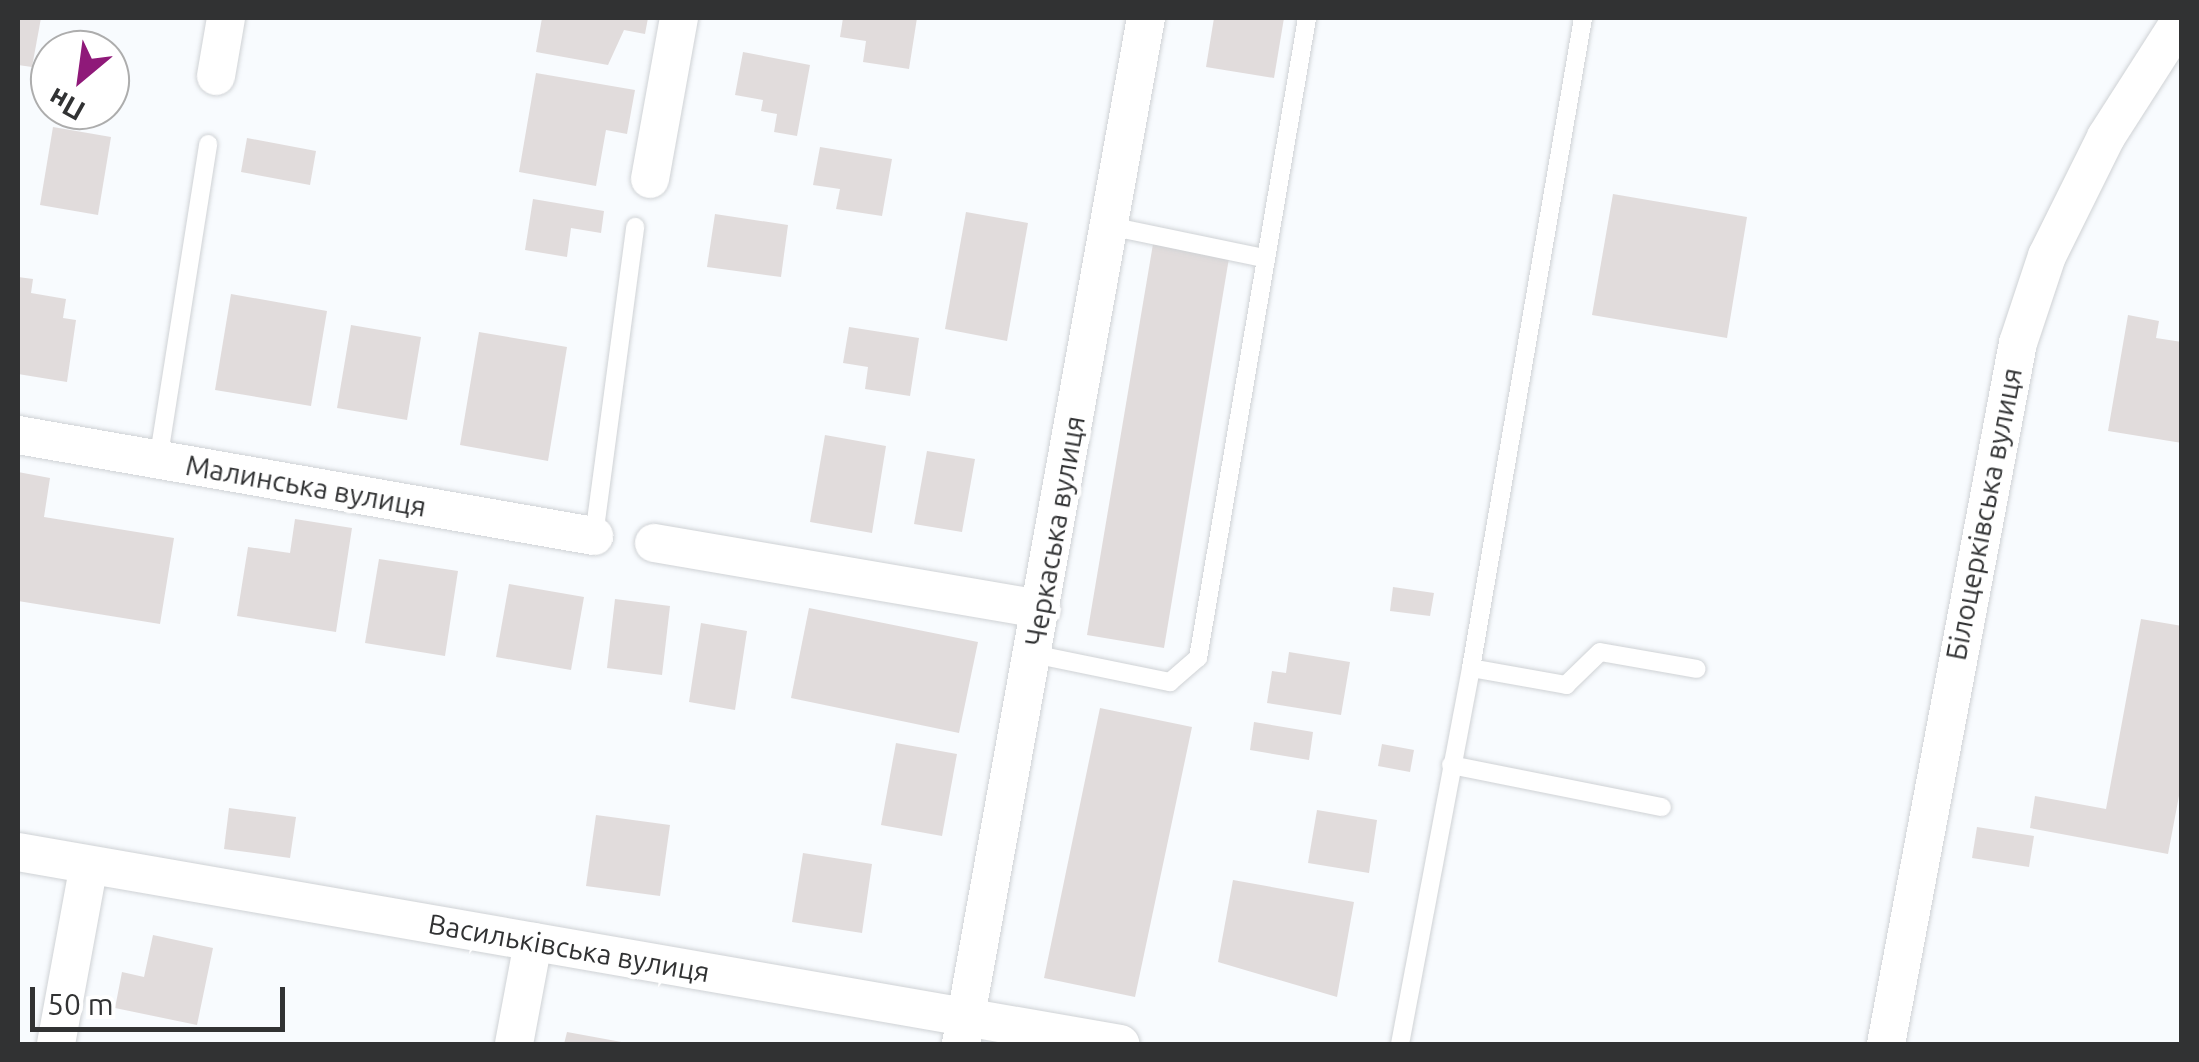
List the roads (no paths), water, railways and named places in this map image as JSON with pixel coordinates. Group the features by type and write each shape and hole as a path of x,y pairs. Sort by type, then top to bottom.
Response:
{"street":[{"path":"216,76 226,18"},
{"path":"650,179 679,18"},
{"name":"Черкаська вулиця","path":"963,1030 1146,18"},
{"name":"Білоцерківська вулиця","path":"1886,1044 2018,343 2047,256 2106,137 2182,18"},
{"name":"Малинська вулиця","path":"18,435 594,536"},
{"path":"654,543 1041,609"},
{"name":"Васильківська вулиця","path":"18,852 534,942 963,1030 1120,1044"},
{"path":"56,1044 89,864"},
{"path":"514,1044 534,942"}],"lane":[{"path":"1034,654 1170,682 1189,675 1307,18"},
{"path":"1400,1044 1471,668 1583,18"},
{"path":"158,461 208,144"},
{"path":"1109,226 1264,258"},
{"path":"594,536 635,228"},
{"path":"1471,668 1566,686 1600,652 1697,670"},
{"path":"1451,766 1662,807"}]}
